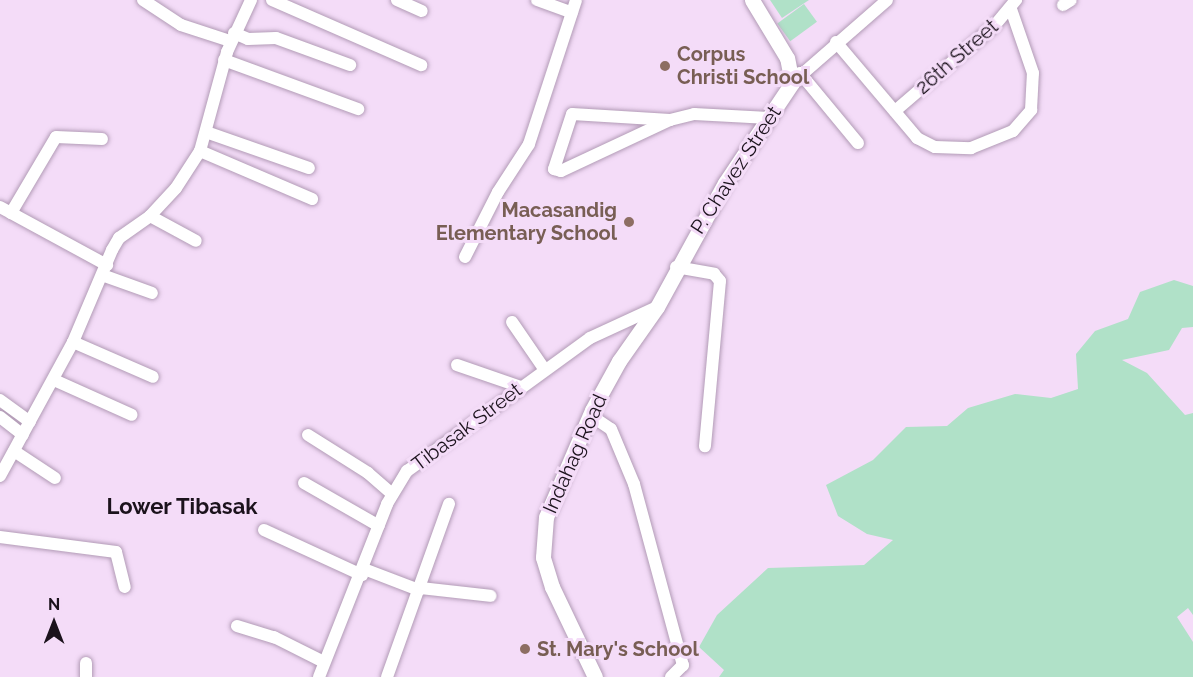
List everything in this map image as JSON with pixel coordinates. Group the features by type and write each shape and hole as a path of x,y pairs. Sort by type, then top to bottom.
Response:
{"main road":[{"path":"752,0 787,58 796,78"},
{"name":"P. Chavez Street","path":"657,307 676,267 796,78"},
{"name":"Indahag Road","path":"595,677 552,587 542,546 546,517 590,415 619,361 657,307"}],"street":[{"path":"143,0 181,25 232,37 277,38 350,65"},
{"path":"0,476 54,380 119,238 150,216 176,188 200,151 224,60 232,37 251,0"},
{"path":"272,0 421,65"},
{"path":"397,0 422,11"},
{"path":"537,0 572,13"},
{"path":"465,257 529,144 576,0"},
{"name":"P. Chavez Street","path":"796,78 887,0"},
{"path":"836,42 917,138 935,147 971,148 1013,131 1031,110 1034,88 1027,46 1013,5"},
{"name":"26th Street","path":"895,111 1013,5"},
{"path":"224,60 358,110"},
{"path":"796,78 858,143"},
{"path":"670,120 572,114 555,169 561,171 670,120 694,114 769,118"},
{"path":"206,132 309,168"},
{"path":"102,139 56,137 6,210 104,270 152,293"},
{"path":"200,151 312,199"},
{"path":"150,216 196,240"},
{"path":"676,267 714,274 720,281 705,446"},
{"name":"Tibasak Street","path":"319,677 363,572 392,494 407,471 590,338 657,307"},
{"path":"512,322 545,370"},
{"path":"72,342 153,377"},
{"path":"457,365 521,387"},
{"path":"54,380 132,415"},
{"path":"0,400 30,422"},
{"path":"590,415 611,429 634,484 683,665 671,677"},
{"path":"0,417 23,435"},
{"path":"308,435 368,473 392,494"},
{"path":"14,451 55,478"},
{"path":"304,483 379,526"},
{"path":"387,677 449,504"},
{"path":"264,530 363,572 419,589 491,597"},
{"path":"0,537 116,552 125,587"},
{"path":"237,626 274,637 324,662"},
{"path":"86,663 86,677"}],"green space":[{"path":"770,0 809,0 782,18"},
{"path":"804,4 817,22 790,41 777,23"},
{"path":"1174,280 1193,286 1193,327 1182,328 1169,350 1122,360 1147,373 1185,415 1193,413 1193,615 1188,608 1177,617 1193,642 1193,677 719,677 724,670 699,647 717,615 768,568 864,565 893,540 867,534 838,516 826,485 873,460 906,427 947,426 968,408 1015,394 1051,398 1078,389 1076,354 1095,331 1128,319 1140,292"}],"place":[{"name":"Corpus Christi School","path":"665,66"},
{"name":"Macasandig Elementary School","path":"629,222"},
{"name":"St. Mary's School","path":"525,649"}],"district":[{"name":"Lower Tibasak","path":"182,507"}]}
